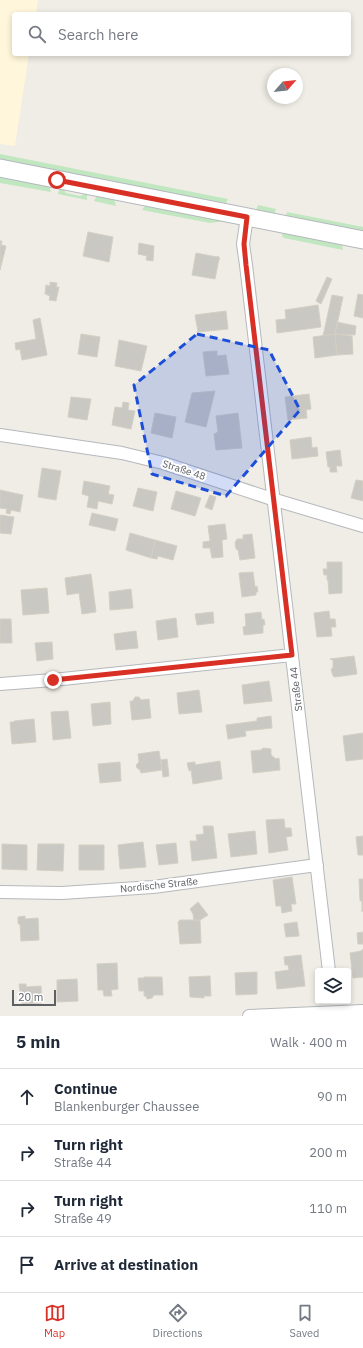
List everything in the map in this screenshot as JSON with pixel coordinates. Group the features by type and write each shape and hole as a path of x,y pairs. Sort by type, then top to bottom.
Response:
{"main road":[{"path":"0,168 363,240"}],"street":[{"name":"Straße 44","path":"247,217 244,244 272,498 329,968"},
{"name":"Straße 48","path":"0,435 122,453 163,462 363,526"},
{"path":"0,684 53,680 292,655"},
{"name":"Nordische Straße","path":"0,892 62,893 153,887 317,865"},
{"path":"248,1016 333,1010 363,1011"}],"highlighted area":[{"path":"197,334 269,350 300,410 226,496 152,474 134,385"}],"shaded area":[{"path":"0,0 38,0 36,12 12,12 12,56 29,56 15,146 0,144"}],"green space":[{"path":"0,154 228,199 225,205 0,160"},
{"path":"0,175 49,186 51,192 0,183"},
{"path":"60,187 66,193 80,196 87,193 87,200 58,194"},
{"path":"98,194 114,198 116,206 94,201"},
{"path":"146,204 225,221 210,223 142,210"},
{"path":"258,205 276,209 274,215 256,211"},
{"path":"287,212 363,227 363,232 286,216"},
{"path":"283,230 342,242 343,250 284,238 282,236"}],"building":[{"path":"88,232 113,237 109,262 83,256"},
{"path":"0,241 2,241 1,245 6,246 0,270"},
{"path":"139,243 154,246 153,261 146,260 147,256 138,254"},
{"path":"196,253 218,256 220,259 215,279 192,275"},
{"path":"327,277 332,279 321,304 316,301"},
{"path":"50,282 57,283 56,287 59,287 56,301 49,300 50,296 45,294 46,285 50,286"},
{"path":"358,294 363,295 363,318 354,316"},
{"path":"332,295 343,297 335,334 323,336"},
{"path":"318,305 321,327 277,333 276,320 286,319 285,310"},
{"path":"226,311 228,329 198,332 195,315"},
{"path":"40,318 47,355 22,360 20,349 16,350 15,343 36,339 33,320"},
{"path":"337,322 356,326 355,335 335,334"},
{"path":"81,334 100,337 97,357 78,354"},
{"path":"335,334 352,336 353,354 337,355"},
{"path":"335,334 337,355 315,358 313,337"},
{"path":"119,340 147,346 141,371 115,366"},
{"path":"217,351 217,356 226,355 229,374 206,376 203,352"},
{"path":"215,391 206,427 185,422 192,393"},
{"path":"309,394 311,409 306,410 307,418 288,420 285,397"},
{"path":"71,397 91,399 87,420 68,417"},
{"path":"123,402 129,403 128,410 135,411 131,429 112,425 115,407 122,408"},
{"path":"155,413 176,417 172,438 151,433"},
{"path":"238,413 242,448 216,450 214,434 218,432 216,416"},
{"path":"311,437 312,448 317,447 318,456 292,459 290,440"},
{"path":"340,450 342,466 336,466 337,472 330,472 326,452"},
{"path":"42,468 61,471 56,500 38,497"},
{"path":"356,480 363,481 363,501 351,498"},
{"path":"84,481 110,486 108,494 114,495 112,504 98,501 97,509 87,507 89,496 82,494"},
{"path":"138,488 157,492 153,511 133,506"},
{"path":"0,490 23,495 20,512 11,510 10,514 6,513 7,509 0,508"},
{"path":"176,491 201,498 195,516 171,509"},
{"path":"210,495 216,497 212,510 205,507"},
{"path":"92,513 118,519 115,531 89,525"},
{"path":"0,515 14,517 11,534 0,533"},
{"path":"225,524 227,539 222,540 223,557 212,558 210,548 203,548 203,542 210,541 208,526"},
{"path":"130,533 155,540 151,558 126,550"},
{"path":"252,534 255,558 240,560 235,543 237,539 243,539 243,535"},
{"path":"155,540 177,546 173,560 158,556 157,559 151,558"},
{"path":"327,562 342,562 342,593 329,594 327,575 324,575 323,569 327,569"},
{"path":"253,572 255,587 257,586 258,592 256,592 256,595 242,597 239,573"},
{"path":"91,574 96,612 82,614 79,593 67,595 65,578"},
{"path":"47,588 49,613 23,615 21,590"},
{"path":"131,589 133,608 110,610 109,592"},
{"path":"329,611 330,619 335,619 336,627 331,627 332,636 317,637 314,613"},
{"path":"213,612 214,623 197,625 195,614"},
{"path":"261,612 262,620 264,619 265,625 263,625 263,633 244,635 243,627 246,626 245,614"},
{"path":"176,618 178,637 158,640 156,621"},
{"path":"0,619 11,619 12,643 0,643"},
{"path":"136,631 138,648 116,650 114,634"},
{"path":"52,642 53,659 37,661 35,643"},
{"path":"354,656 357,674 333,676 331,669 333,668 333,660 330,659"},
{"path":"269,681 272,701 244,704 242,685"},
{"path":"199,690 202,712 179,714 177,693"},
{"path":"135,697 139,697 141,700 149,699 151,718 132,720 130,701 133,701"},
{"path":"110,702 111,724 93,726 91,704"},
{"path":"68,711 71,738 53,740 51,712"},
{"path":"271,716 272,728 245,731 246,736 228,739 226,725 257,721 257,718"},
{"path":"34,719 36,742 12,744 10,722"},
{"path":"363,733 363,759 346,761 343,736"},
{"path":"263,748 271,749 271,755 276,759 279,758 280,770 253,773 251,751 261,750"},
{"path":"159,751 162,770 141,773 136,765 139,762 138,754"},
{"path":"167,759 169,776 163,777 161,760"},
{"path":"220,761 222,779 193,784 191,770 189,771 187,763 195,762 195,765"},
{"path":"120,762 121,781 100,783 98,764"},
{"path":"284,819 285,828 291,828 292,836 286,837 288,850 269,853 266,820"},
{"path":"203,826 213,826 217,858 192,861 190,841 197,841 196,835 204,834"},
{"path":"255,831 257,854 231,857 228,834"},
{"path":"363,836 363,855 358,855 356,837"},
{"path":"143,842 146,867 120,869 118,845"},
{"path":"176,843 178,863 159,865 156,845"},
{"path":"2,844 27,845 27,870 2,869"},
{"path":"38,844 64,844 63,871 37,870"},
{"path":"79,845 104,845 104,870 79,870"},
{"path":"292,877 296,904 291,904 292,911 282,913 281,906 276,906 273,880"},
{"path":"359,879 363,879 363,911 362,901 360,901"},
{"path":"198,902 208,915 200,920 194,921 193,914 190,909"},
{"path":"25,916 25,919 38,918 39,940 21,941 18,917"},
{"path":"180,920 200,920 201,943 180,944 178,922"},
{"path":"297,922 299,936 286,937 284,924"},
{"path":"363,932 363,944 358,944 357,933"},
{"path":"363,949 363,977 353,978 350,953 361,951"},
{"path":"301,955 305,986 277,989 275,972 289,970 288,965 285,965 284,957"},
{"path":"117,963 118,989 111,990 112,996 104,996 103,990 98,990 97,964"},
{"path":"257,972 257,994 236,995 235,973"},
{"path":"210,976 211,996 204,996 204,998 190,997 189,977"},
{"path":"162,977 163,995 154,995 152,998 147,999 146,996 144,996 144,991 139,991 138,978"},
{"path":"77,979 78,1001 57,1002 57,980"},
{"path":"19,984 26,984 26,987 41,986 42,1003 22,1004"}],"route":[{"path":"53,680 292,655 264,433 246,265 244,244 247,217 57,180"}]}
